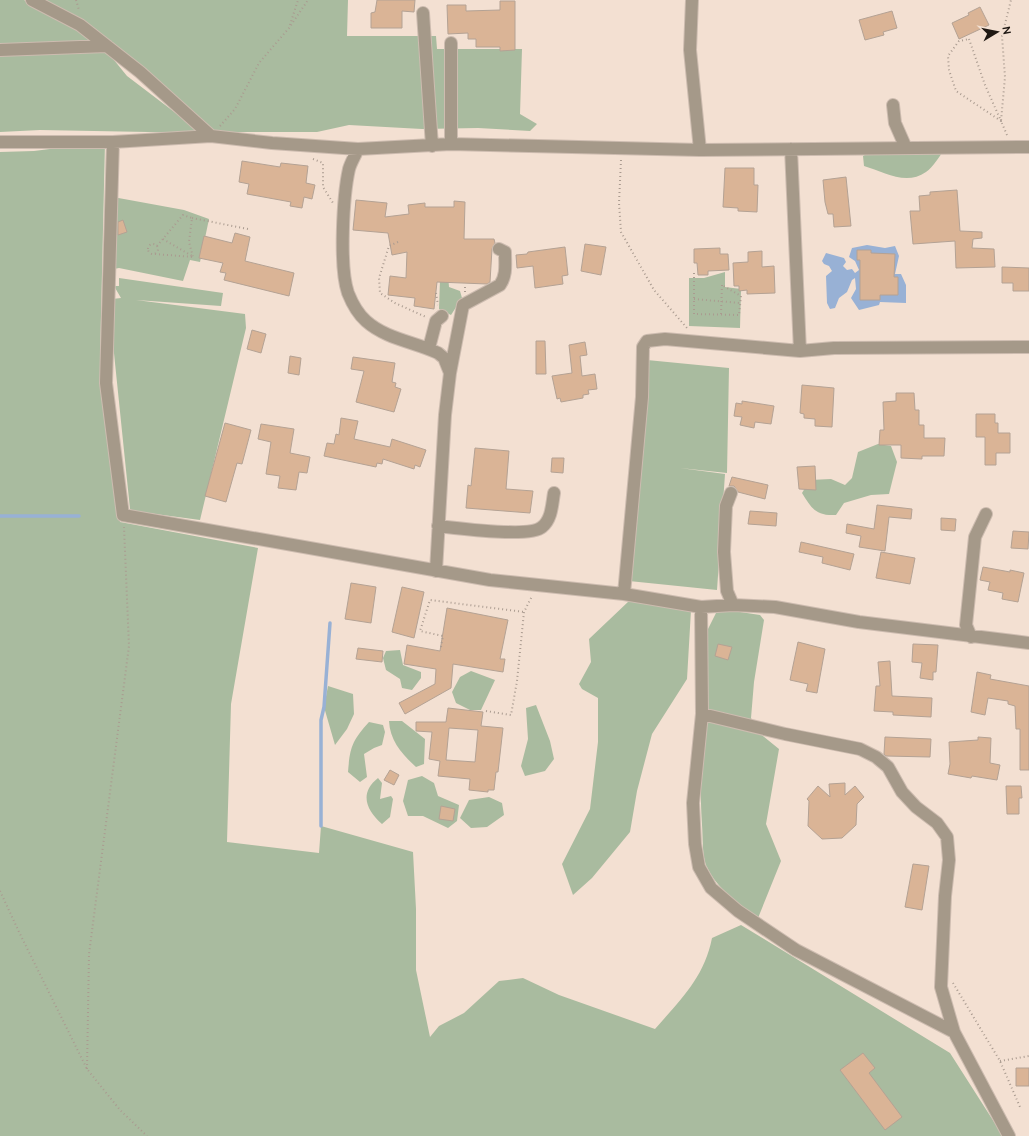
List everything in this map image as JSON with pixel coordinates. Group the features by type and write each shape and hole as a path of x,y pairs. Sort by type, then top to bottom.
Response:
{"street":[{"path":"32,0 80,25 140,72 211,136"},
{"path":"692,0 690,50 700,150"},
{"path":"423,13 432,146"},
{"path":"451,43 451,144"},
{"path":"0,50 107,46"},
{"path":"893,105 895,122 906,148"},
{"path":"0,142 113,142 211,136 272,143 358,149 451,144 700,150 1029,147"},
{"path":"113,142 106,383 123,516 436,571 537,586 624,594 701,607 732,605 775,607 859,622 1029,643"},
{"path":"358,149 350,168 344,207 344,271 348,293 366,322 390,336 438,352 444,358 450,373"},
{"path":"791,150 800,351"},
{"path":"436,571 445,415 450,373 464,305 500,285 504,280 505,252 499,249"},
{"path":"428,348 439,319"},
{"path":"624,594 642,397 643,347 647,341 656,339 800,351 834,348 1029,347"},
{"path":"438,526 527,533 542,528 550,516 554,493"},
{"path":"731,493 726,506 724,552 727,591 732,605"},
{"path":"971,637 966,625 975,537 986,514"},
{"path":"701,607 702,714 693,803 695,844 699,866 711,888 738,911 796,950 954,1032"},
{"path":"702,714 785,734 860,748 876,756 888,767 902,792 916,808 937,823 947,837 949,860 941,964 942,987 954,1032 1009,1136"}],"path":[{"path":"289,28 298,0"},
{"path":"211,136 235,109 259,63 289,28 308,0"},
{"path":"1001,121 1005,77 1002,36 1011,0"},
{"path":"1001,121 956,91 949,70 948,56 959,41 969,39 985,85 1001,121 1012,148"},
{"path":"622,149 619,203 621,232 654,290 700,343"},
{"path":"308,157 323,162 323,187 333,204"},
{"path":"155,254 158,250 157,246 183,215 248,229"},
{"path":"192,218 189,242 193,257"},
{"path":"163,239 193,257"},
{"path":"398,242 389,246 379,278 380,293 395,303 439,319"},
{"path":"157,246 153,244 148,247 149,252 155,254 193,257"},
{"path":"694,273 694,314 739,315 741,296 722,285 721,314"},
{"path":"694,298 740,303"},
{"path":"87,1069 89,954 129,646 123,516"},
{"path":"486,712 511,715 517,681 524,612 537,586"},
{"path":"441,647 443,636 420,631 430,600 524,612"},
{"path":"0,891 87,1069 120,1110 147,1136"},
{"path":"941,964 983,1029 1000,1061 1020,1107"},
{"path":"1000,1061 1029,1056"}],"green space":[{"path":"0,0 24,0 77,27 98,43 0,44"},
{"path":"43,0 348,0 347,36 436,36 437,49 522,49 520,114 537,124 530,131 478,128 422,129 349,125 317,132 214,132 90,27 74,15"},
{"path":"105,49 127,76 202,133 40,130 0,132 0,53"},
{"path":"923,141 939,144 944,150 936,162 926,172 918,176 903,178 864,166 863,156 879,147"},
{"path":"105,142 100,360 120,522 258,548 231,704 227,842 319,853 321,826 413,852 416,909 416,970 430,1037 439,1026 464,1013 499,981 523,978 559,995 655,1029 682,998 697,976 703,965 712,938 741,925 950,1053 1003,1136 0,1136 0,152 34,151"},
{"path":"113,197 184,210 209,219 200,262 190,260 183,281 119,268 114,269"},
{"path":"446,249 449,287 460,291 462,298 451,315 439,309 441,252"},
{"path":"725,272 725,287 741,289 740,328 689,326 689,278 704,278"},
{"path":"119,278 223,293 221,306 136,300 245,314 246,328 200,520 133,511 130,509 111,324 112,299 121,298 114,286 119,286"},
{"path":"647,360 729,368 727,473 680,468 725,474 717,590 629,581"},
{"path":"878,444 891,446 897,462 889,494 871,495 844,503 836,515 819,513 812,507 802,493 810,480 831,479 845,485 852,478 858,452"},
{"path":"629,601 674,603 691,610 687,679 652,734 637,791 630,832 592,878 573,895 562,864 590,809 598,742 598,698 582,689 579,684 591,662 589,639"},
{"path":"727,610 760,615 764,620 754,682 751,718 758,732 779,749 766,824 781,861 758,918 729,896 711,875 705,863 703,853 701,752 707,631 717,611"},
{"path":"400,650 403,665 421,672 421,678 412,690 402,688 400,679 386,670 383,658 386,651"},
{"path":"471,671 495,680 481,710 470,710 456,703 452,692 460,677"},
{"path":"328,686 353,694 354,714 347,729 335,745 324,707"},
{"path":"536,705 550,741 554,759 545,771 525,776 521,766 528,739 526,708"},
{"path":"389,721 402,721 425,739 424,764 416,767 406,757 394,741"},
{"path":"369,722 383,725 385,732 382,745 364,754 367,777 360,782 348,772 350,756 355,740"},
{"path":"422,776 434,783 438,796 459,805 457,821 448,828 423,816 408,816 403,801 408,780"},
{"path":"378,778 382,783 380,799 391,796 393,799 390,817 382,824 372,813 367,801 368,790"},
{"path":"489,797 502,803 504,815 487,827 471,828 460,818 469,800"}],"water":[{"path":"867,245 885,248 895,246 899,256 895,274 901,274 906,285 906,303 880,302 879,305 859,310 851,298 856,289 855,278 852,280 847,292 839,298 835,308 830,309 827,303 826,276 832,271 829,266 824,264 822,261 826,253 844,258 846,262 843,266 847,270 852,269 855,273 859,270 855,261 849,257 852,248"}],"building":[{"path":"377,0 415,0 414,12 402,11 402,28 371,28 371,13 375,12"},
{"path":"500,1 515,1 515,50 500,51 500,47 476,47 476,39 468,39 468,33 448,34 447,5 466,5 466,11 500,10"},
{"path":"980,7 989,25 959,39 952,23 969,15 968,13"},
{"path":"892,11 897,28 883,32 884,35 865,40 859,20"},
{"path":"242,161 280,167 281,163 308,166 306,183 315,185 312,199 304,197 302,208 290,206 291,202 247,194 249,184 239,182"},
{"path":"725,168 754,168 754,185 758,185 757,212 738,211 738,208 723,207"},
{"path":"846,177 851,226 834,227 833,214 828,214 825,202 823,180"},
{"path":"957,190 960,231 982,232 982,238 973,239 972,248 994,249 995,267 956,268 955,241 913,244 910,211 920,211 919,196 930,195 930,192"},
{"path":"356,200 387,203 385,217 409,214 408,205 425,203 425,207 454,207 454,201 465,202 464,239 494,239 495,243 492,249 490,282 487,284 437,282 434,309 414,306 415,298 388,295 390,276 406,278 407,252 392,255 388,233 353,230"},
{"path":"123,220 127,232 118,235 118,222"},
{"path":"235,233 250,237 245,261 294,273 289,296 224,280 226,273 220,272 223,263 199,258 204,236 232,243"},
{"path":"585,244 606,247 601,275 581,271"},
{"path":"565,247 568,275 562,276 563,284 535,288 533,266 517,268 516,255"},
{"path":"720,248 720,254 728,254 729,270 708,271 708,275 698,275 697,263 694,263 694,249"},
{"path":"857,250 871,250 871,253 895,254 894,277 898,277 898,295 880,295 880,300 860,300 860,260 857,260"},
{"path":"762,251 762,267 774,266 775,293 747,294 747,290 739,291 739,286 734,286 733,263 748,262 748,252"},
{"path":"1002,267 1029,268 1029,291 1013,291 1013,283 1002,283"},
{"path":"252,330 266,334 261,353 247,349"},
{"path":"536,341 545,341 546,374 536,374"},
{"path":"585,342 587,355 580,356 582,376 595,374 597,389 588,390 589,394 583,395 583,398 561,402 560,398 557,399 552,376 572,373 569,345"},
{"path":"290,356 301,358 299,375 288,373"},
{"path":"353,357 395,363 392,382 396,383 395,387 401,389 394,412 356,402 364,371 351,369"},
{"path":"802,385 834,388 832,427 815,426 815,419 804,418 804,414 800,413"},
{"path":"896,393 914,393 915,410 919,410 919,425 924,425 924,438 945,438 944,456 922,456 922,459 901,458 901,445 879,445 880,430 884,430 883,402 896,401"},
{"path":"742,401 774,406 771,424 755,422 754,428 740,425 742,417 734,416 736,403 742,404"},
{"path":"976,414 995,414 995,423 998,423 998,433 1010,433 1010,453 996,453 996,465 985,465 985,437 976,437"},
{"path":"341,418 358,421 354,439 390,447 392,439 426,450 420,467 415,465 414,469 383,459 382,464 377,463 376,467 324,456 327,443 334,444 336,434 339,435"},
{"path":"225,423 251,430 242,464 237,463 226,502 205,496"},
{"path":"261,424 294,429 290,453 310,457 307,473 299,472 296,490 278,488 280,476 266,474 271,442 258,439"},
{"path":"475,448 509,451 506,489 533,491 530,513 466,508 468,485 471,486"},
{"path":"552,458 564,458 563,473 551,472"},
{"path":"815,466 816,490 799,489 797,467"},
{"path":"732,477 768,485 765,499 738,492 734,486 729,486"},
{"path":"877,505 912,509 911,519 889,517 885,551 859,547 861,536 846,533 847,524 874,529"},
{"path":"750,511 777,513 776,526 748,524"},
{"path":"941,518 956,519 955,531 941,530"},
{"path":"1013,531 1029,532 1028,549 1011,548"},
{"path":"801,542 854,554 850,570 822,563 823,557 799,552"},
{"path":"881,552 915,558 910,584 876,578"},
{"path":"983,567 1024,573 1018,602 1002,599 1003,593 988,590 990,582 980,580"},
{"path":"351,583 376,587 371,623 345,619"},
{"path":"402,587 424,592 414,638 392,632"},
{"path":"447,608 508,620 500,659 505,659 503,672 453,664 451,688 405,714 399,703 435,684 436,669 404,664 407,645 440,651"},
{"path":"798,642 825,649 817,693 806,691 808,684 790,680"},
{"path":"718,644 732,647 728,660 715,656"},
{"path":"913,644 938,645 936,672 933,672 933,680 920,678 922,663 912,662"},
{"path":"358,648 383,651 382,662 356,659"},
{"path":"890,661 892,696 932,698 931,717 893,715 893,712 874,711 876,686 880,686 878,662"},
{"path":"977,672 991,675 990,679 1029,686 1029,770 1020,770 1020,729 1016,729 1015,706 1008,704 1008,701 988,698 985,715 971,712"},
{"path":"448,708 483,712 481,726 503,728 498,772 496,772 494,790 488,790 488,792 469,790 470,779 438,776 440,761 429,759 432,732 416,731 416,722 446,722","holes":["449,728 478,730 475,762 446,760"]},
{"path":"885,737 931,739 930,757 886,756 884,754"},
{"path":"978,737 991,738 990,763 1000,765 997,780 948,774 950,764 949,742 978,740"},
{"path":"390,770 399,775 394,785 384,780"},
{"path":"845,783 845,795 855,786 864,797 857,804 856,825 842,838 822,839 808,826 809,801 807,799 818,786 830,797 829,784"},
{"path":"1006,786 1021,786 1022,798 1019,798 1019,814 1007,814"},
{"path":"441,806 455,809 453,821 439,819"},
{"path":"913,864 929,866 922,910 905,907"},
{"path":"863,1053 875,1068 869,1073 902,1117 885,1130 840,1070"},
{"path":"1016,1068 1029,1068 1029,1086 1016,1086"}],"waterway":[{"path":"0,516 79,516"},
{"path":"321,826 321,720 324,707 330,623"}]}
